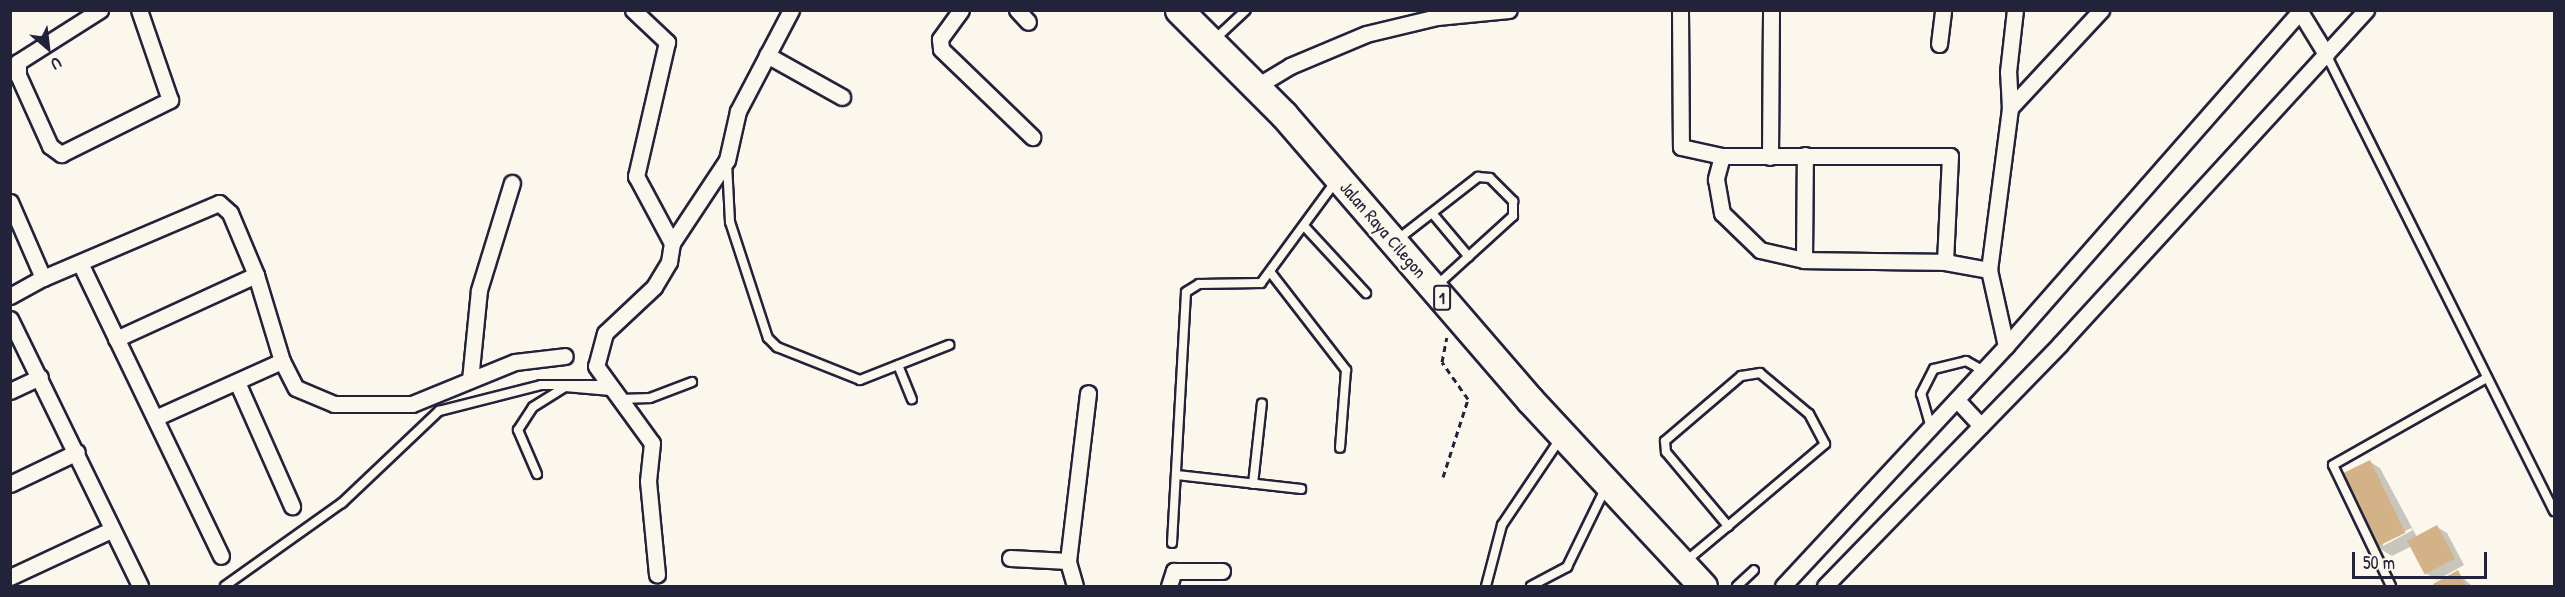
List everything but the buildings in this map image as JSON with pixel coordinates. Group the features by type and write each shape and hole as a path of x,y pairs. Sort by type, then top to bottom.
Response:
{"highway":[{"name":"Jalan Raya Cilegon","path":"1179,10 1257,86 1563,435 1703,586"}],"street":[{"path":"100,10 18,62 18,75 45,136 61,154 170,100 140,10"},
{"path":"633,10 667,42 636,176 672,243"},
{"path":"657,575 648,481 652,443 612,392 596,366 597,346 654,287 669,262 672,243 727,160 738,111 791,10"},
{"path":"961,10 940,39 941,49 1032,137"},
{"path":"1257,86 1366,33 1437,18 1509,10"},
{"path":"1680,10 1679,144 1690,152 1722,156 1950,156 1945,262"},
{"path":"1770,10 1770,157"},
{"path":"1939,44 1943,10"},
{"path":"2006,346 1989,270 2010,108 2008,72 2015,10"},
{"path":"2010,108 2101,10"},
{"path":"1825,586 1981,426 2366,10"},
{"path":"1783,586 2006,346 2300,11 2326,54"},
{"path":"767,55 842,97"},
{"path":"1804,260 1805,155"},
{"path":"1722,156 1718,201 1733,229 1760,250 1804,260 1945,262 1989,270"},
{"path":"470,380 479,290 512,183"},
{"path":"10,202 43,278"},
{"path":"10,296 43,278 219,203 230,213 256,275 282,361 296,388 334,404 411,404 538,356 565,356"},
{"path":"80,263 221,556"},
{"path":"116,339 256,275"},
{"path":"10,319 77,452 111,530 140,586"},
{"path":"155,418 282,361"},
{"path":"10,392 40,377"},
{"path":"237,382 292,506"},
{"path":"1075,586 1068,561 1088,393"},
{"path":"1957,400 1981,426"},
{"path":"10,484 77,452"},
{"path":"10,577 111,530"},
{"path":"1010,558 1068,561"},
{"path":"1169,586 1174,571 1222,571"}],"lane":[{"path":"1212,42 1246,10"},
{"path":"2326,54 2554,511"},
{"path":"727,160 730,222 768,338 777,347 851,380 949,345"},
{"path":"1172,543 1186,292 1199,284 1256,286 1271,273 1338,177"},
{"path":"1393,243 1478,177 1490,178 1513,201 1514,216 1433,288"},
{"path":"1432,213 1468,256"},
{"path":"1305,227 1366,293"},
{"path":"1271,273 1346,370 1340,448"},
{"path":"1931,428 1921,394 1934,369 1965,361 1982,370"},
{"path":"898,365 912,399"},
{"path":"1683,563 1728,526 1825,444 1809,414 1760,373 1741,376 1665,441 1666,452 1728,526"},
{"path":"2391,586 2333,465 2487,378"},
{"path":"537,474 518,430 532,406 566,387 650,398 692,382"},
{"path":"225,586 342,503 439,411 541,385 612,392"},
{"path":"1253,484 1262,403"},
{"path":"1486,586 1502,525 1563,435"},
{"path":"1177,475 1301,489"},
{"path":"1531,586 1567,567 1608,484"},
{"path":"1737,586 1754,570"}],"path":[{"path":"1443,477 1468,399 1442,362 1441,350 1458,316"}]}
